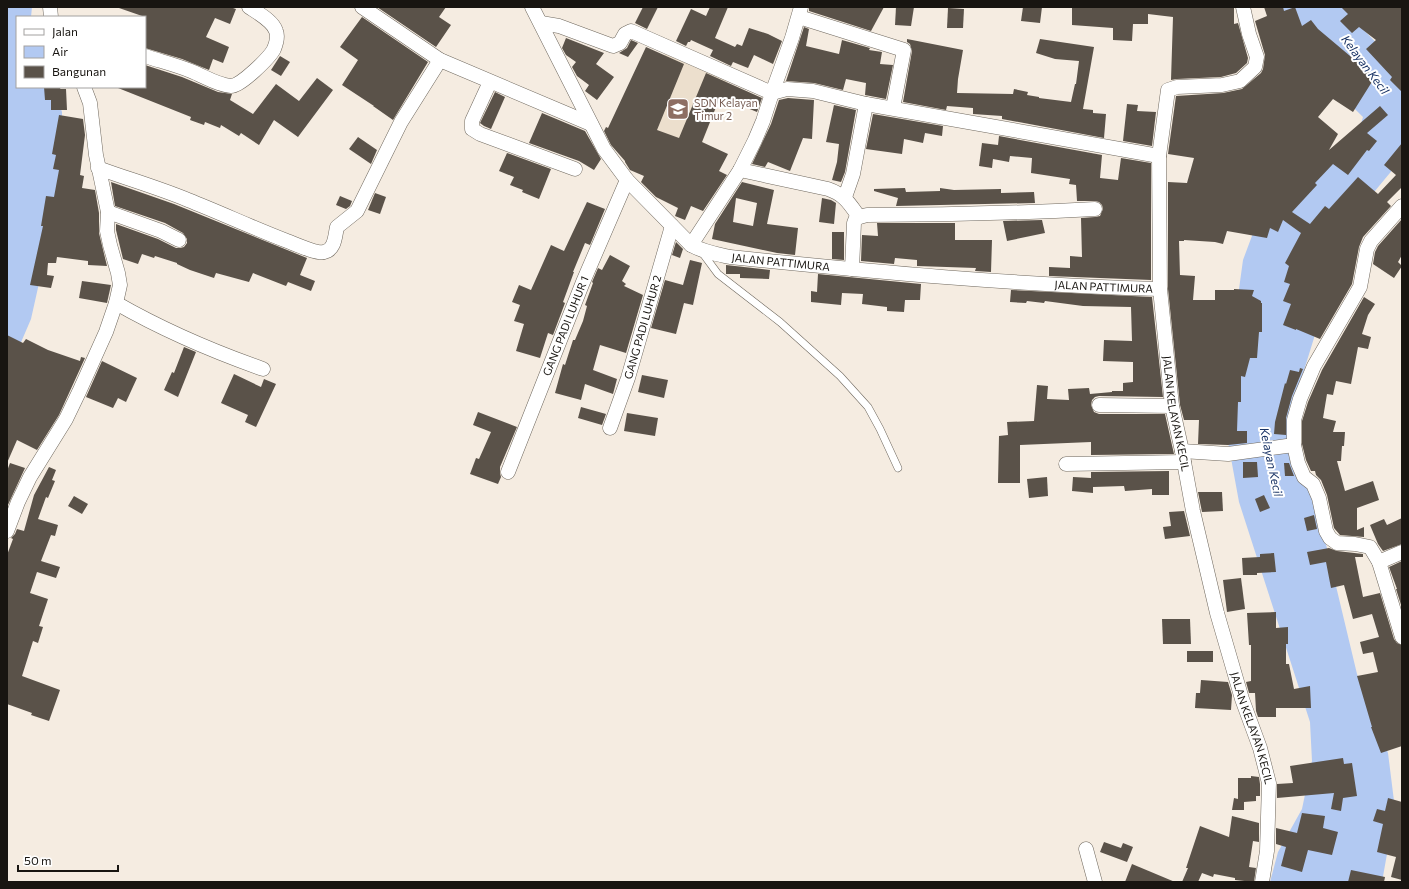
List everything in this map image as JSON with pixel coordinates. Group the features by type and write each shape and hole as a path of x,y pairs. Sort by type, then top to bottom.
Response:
{"street":[{"path":"146,56 190,71 220,84 233,86 241,83 274,49 277,37 276,30 272,24 249,7"},
{"path":"362,7 440,60 591,124"},
{"name":"JALAN PATTIMURA","path":"532,7 604,149 627,180 695,247 712,254 730,257 852,269 1026,284 1160,289"},
{"name":"JALAN KELAYAN KECIL","path":"1243,7 1257,57 1255,67 1240,81 1222,85 1177,87 1168,90 1159,156 1160,289 1172,406 1184,456 1193,511 1216,613 1242,699 1260,748 1269,783 1267,851 1262,882"},
{"path":"695,247 740,170 763,121 800,12 904,50 893,108"},
{"path":"541,23 558,26 613,46 620,43 625,34 631,31 772,93 787,89 812,91 866,104 1159,156"},
{"path":"98,168 187,199 276,237 321,253 325,252 330,250 334,244 337,227 357,211 401,122 440,60"},
{"path":"490,82 472,122 472,129 480,134 575,169"},
{"path":"7,531 18,502 30,477 66,419 79,392 106,332 116,303 120,285 107,231 108,212 98,168 90,103 84,88"},
{"path":"845,198 854,174 866,104"},
{"path":"740,170 837,193 845,198 859,217"},
{"name":"GANG PADI LUHUR 1","path":"508,472 583,282 627,180"},
{"path":"1402,206 1371,241 1367,249 1360,286 1314,366 1300,399 1294,420 1292,445 1304,477 1313,484 1319,498 1326,531 1330,538 1337,542 1370,547 1379,562 1397,606 1402,637"},
{"path":"852,269 854,223 856,218 867,215 1012,214 1095,209"},
{"path":"108,212 179,240"},
{"name":"GANG PADI LUHUR 2","path":"610,428 628,378 672,226"},
{"path":"116,303 172,333 226,356 262,369"},
{"path":"1099,405 1172,406"},
{"path":"1066,464 1228,454 1292,445"},
{"path":"1379,562 1402,552"},
{"path":"1086,849 1095,882"}],"lane":[{"path":"695,247 718,274 780,322 840,376 868,407 898,468"}],"shaded area":[{"name":"SDN Kelayan Timur 2","path":"667,49 729,76 691,170 625,142"}],"water":[{"path":"7,7 32,7 31,16 16,16 16,88 53,88 62,112 62,172 31,319 7,375"},
{"name":"Kelayan Kecil","path":"1271,7 1344,7 1355,21 1402,69 1402,154 1399,162 1350,221 1322,279 1314,338 1292,409 1288,441 1314,494 1357,674 1388,753 1395,809 1382,882 1270,882 1278,852 1302,809 1312,761 1310,722 1239,502 1224,420 1232,340 1243,260 1262,209 1358,134 1363,117 1352,106"}],"building":[{"path":"230,7 236,9 230,24 215,18 206,37 229,47 223,63 213,59 209,70 182,59 146,48 146,16 119,8"},
{"path":"377,7 446,7 439,17 451,25 436,47"},
{"path":"643,7 658,7 647,29 635,23"},
{"path":"710,7 728,7 715,38 735,47 737,44 742,46 749,28 768,34 782,41 773,64 754,55 748,68 733,62 731,66 710,56 713,50 691,40 686,46 676,41 691,9 706,16"},
{"path":"809,7 884,7 871,31 809,11"},
{"path":"896,7 914,7 911,26 895,25"},
{"path":"1023,7 1042,7 1040,23 1021,21"},
{"path":"1072,7 1234,7 1234,24 1238,23 1248,58 1247,63 1236,73 1221,77 1171,80 1173,17 1148,14 1148,24 1133,24 1132,41 1113,40 1113,28 1072,25"},
{"path":"1264,7 1283,7 1284,11 1295,7 1302,26 1311,20 1318,29 1375,77 1353,112 1333,99 1318,117 1338,134 1329,150 1380,106 1388,115 1367,133 1377,141 1369,151 1367,150 1348,175 1333,164 1315,183 1317,185 1292,212 1310,224 1325,206 1329,209 1358,177 1378,194 1396,175 1384,165 1402,143 1402,187 1387,202 1391,206 1363,237 1359,247 1352,284 1320,339 1283,325 1291,304 1283,301 1290,284 1284,282 1289,266 1285,263 1301,233 1283,220 1278,232 1270,228 1267,238 1227,231 1223,244 1215,242 1179,241 1180,275 1195,276 1193,300 1215,300 1215,290 1234,289 1254,290 1252,296 1262,303 1262,332 1259,332 1257,358 1250,358 1245,377 1241,376 1241,402 1238,402 1237,431 1247,431 1247,443 1228,445 1198,444 1199,420 1184,420 1180,405 1168,289 1168,182 1187,183 1194,158 1168,154 1176,96 1223,93 1242,89 1261,73 1265,55 1255,21 1267,16"},
{"path":"1341,7 1402,7 1402,92 1390,80 1392,77 1366,49 1376,40 1359,27 1352,33 1340,21 1348,14"},
{"path":"948,8 964,9 963,28 947,28"},
{"path":"362,17 428,62 393,120 342,85 358,60 340,47"},
{"path":"804,27 809,29 806,46 839,54 842,40 870,48 869,50 882,52 880,64 893,65 886,99 865,95 866,83 846,79 843,90 814,83 786,81"},
{"path":"566,38 604,53 596,64 614,77 597,100 585,91 589,85 577,76 572,67 576,62 566,55 562,48"},
{"path":"907,39 963,50 957,93 1013,94 1014,89 1028,92 1027,95 1039,98 1071,102 1076,84 1079,61 1055,59 1036,53 1040,39 1094,47 1083,109 1093,110 1093,113 1106,114 1104,138 1002,119 1002,116 973,114 973,108 947,106 946,110 903,102 912,51"},
{"path":"631,40 638,43 628,57 619,53 627,48"},
{"path":"646,47 684,64 657,130 679,138 706,73 762,98 757,112 720,97 702,142 728,154 719,171 727,175 703,211 691,206 685,220 675,216 678,208 656,197 641,182 644,176 630,170 625,161 611,145 604,131 606,127 608,128"},
{"path":"280,56 290,62 281,76 271,70"},
{"path":"146,65 182,77 218,92 232,94 230,100 253,114 276,84 299,101 317,78 333,90 298,137 274,120 259,145 241,133 239,136 221,125 220,128 205,122 204,125 190,120 191,117 118,88 146,88"},
{"path":"44,88 66,89 67,110 51,110 51,100 45,100"},
{"path":"495,92 505,97 491,129 480,123"},
{"path":"788,98 814,100 812,139 803,138 790,171 768,162 765,167 752,164 771,124 779,100"},
{"path":"1127,104 1138,105 1137,111 1156,112 1152,146 1123,141"},
{"path":"834,105 856,110 845,172 841,182 832,180 837,162 839,144 826,142"},
{"path":"542,113 585,131 601,159 594,170 579,161 529,143"},
{"path":"873,114 943,126 942,136 925,133 923,143 904,139 902,154 866,149"},
{"path":"59,115 83,119 85,135 80,175 84,176 82,188 95,190 99,213 99,233 107,266 88,265 88,261 57,257 56,263 48,263 47,275 54,276 51,288 30,285 43,226 41,226 46,196 54,197 59,170 53,169 56,155 52,154"},
{"path":"999,136 1102,155 1100,178 1118,180 1121,158 1151,163 1151,280 1049,276 1049,267 1070,268 1070,256 1082,257 1081,218 1100,216 1103,209 1102,205 1095,201 1077,201 1076,185 1069,184 1070,179 1031,173 1032,158 1010,156 1009,162 993,159 992,168 979,166 982,143 998,145"},
{"path":"358,137 377,150 371,164 349,149"},
{"path":"507,153 551,169 539,199 510,185 514,177 499,171"},
{"path":"111,182 174,204 307,258 300,275 315,281 311,291 288,282 286,286 253,273 249,282 216,273 214,278 155,256 154,258 142,254 138,264 123,259 116,224 158,239 176,248 184,247 187,243 187,239 183,233 165,223 115,206"},
{"path":"742,182 774,190 767,224 798,228 795,255 777,253 712,239 715,224","holes":["736,198 757,203 753,226 733,222"]},
{"path":"905,188 906,192 940,191 940,188 954,190 1001,189 1001,193 1034,192 1035,203 896,206 898,198 874,191 874,189"},
{"path":"375,193 386,197 380,214 368,210"},
{"path":"340,196 352,201 350,206 346,209 336,205"},
{"path":"822,198 836,203 834,224 819,222"},
{"path":"587,202 605,209 590,245 585,243 573,272 563,302 565,303 553,335 548,333 540,358 516,351 524,324 514,321 520,305 512,302 519,285 531,290 551,245 564,251"},
{"path":"1402,219 1402,255 1398,262 1402,266 1394,278 1373,264 1375,252 1378,246"},
{"path":"1042,220 1045,233 1007,241 1003,221"},
{"path":"877,223 955,223 955,240 992,240 991,272 975,271 976,268 917,266 917,260 895,258 894,264 861,261 862,235 878,236"},
{"path":"832,232 844,232 844,260 832,259"},
{"path":"676,242 683,249 680,258 672,255"},
{"path":"610,255 630,266 622,281 626,284 624,286 643,295 626,353 600,345 593,370 617,379 613,394 585,384 581,400 555,393 563,364 565,365 573,340 575,340 583,321 587,306 585,305 593,283 592,282 598,268 602,270"},
{"path":"690,260 702,263 693,305 684,303 676,334 651,328 665,280 683,285"},
{"path":"726,265 770,270 769,279 740,278 740,274 726,274"},
{"path":"818,274 921,284 920,300 905,300 904,312 887,311 887,307 862,304 863,294 842,293 841,305 811,302 811,291 817,292"},
{"path":"82,281 111,285 107,303 79,298"},
{"path":"1011,290 1152,297 1163,397 1099,396 1092,400 1091,405 1094,412 1099,414 1165,414 1174,454 1091,455 1091,442 1020,445 1020,483 998,483 999,436 1008,435 1007,422 1034,421 1037,385 1048,386 1047,399 1069,400 1068,389 1089,388 1090,394 1123,391 1123,383 1133,382 1133,362 1103,361 1104,340 1132,341 1131,307 1083,306 1045,301 1044,303 1027,301 1026,303 1010,302"},
{"path":"1364,297 1375,304 1368,315 1362,334 1371,337 1368,349 1358,347 1351,384 1336,381 1333,395 1327,394 1323,418 1336,421 1333,432 1345,432 1341,461 1337,461 1345,491 1373,481 1379,500 1357,508 1357,530 1364,527 1364,537 1340,535 1334,528 1327,495 1321,480 1316,475 1315,471 1311,471 1306,460 1302,444 1302,421 1308,402 1322,370"},
{"path":"7,335 23,343 26,339 48,350 80,361 81,357 85,358 59,415 37,450 17,440 7,463"},
{"path":"184,347 196,352 178,397 164,390 172,372 174,373"},
{"path":"102,361 137,378 126,402 118,398 113,408 86,397"},
{"path":"1300,368 1303,369 1292,396 1286,418 1286,435 1274,434 1275,422 1285,383 1286,384 1290,370 1299,372"},
{"path":"234,374 261,387 264,379 276,384 256,427 245,422 248,415 221,403"},
{"path":"642,375 668,380 664,398 638,392"},
{"path":"581,407 606,414 602,425 578,418"},
{"path":"478,412 517,427 500,467 501,477 498,484 470,474 476,458 479,459 491,432 473,425"},
{"path":"627,413 658,418 655,436 624,431"},
{"path":"1243,462 1257,462 1258,477 1243,478"},
{"path":"10,463 25,468 7,507 7,471"},
{"path":"1284,463 1289,463 1294,476 1285,476"},
{"path":"49,467 56,470 52,480 55,481 48,498 46,497 38,519 58,525 55,536 51,535 41,561 60,567 56,578 37,572 30,593 48,599 39,626 43,627 38,643 33,641 22,676 60,690 49,721 7,704 7,555 13,539 11,538 17,529 24,531 34,495"},
{"path":"1169,471 1169,495 1152,495 1152,489 1125,491 1124,486 1093,487 1093,493 1072,491 1073,477 1091,478 1091,472"},
{"path":"1047,477 1048,496 1029,498 1027,479"},
{"path":"1198,492 1222,492 1223,511 1202,512"},
{"path":"1264,495 1270,508 1260,512 1255,499"},
{"path":"74,496 88,504 82,514 68,506"},
{"path":"1184,511 1190,536 1165,539 1163,527 1171,526 1169,512"},
{"path":"1314,515 1317,529 1307,531 1304,518"},
{"path":"1402,518 1402,544 1383,551 1378,544 1370,525 1384,519 1387,525"},
{"path":"1329,548 1337,551 1363,554 1363,557 1355,557 1363,597 1380,593 1394,639 1397,643 1402,645 1402,746 1381,753 1371,727 1357,676 1378,672 1373,652 1363,654 1360,642 1379,637 1372,614 1353,619 1344,585 1331,588 1326,562 1310,565 1307,552"},
{"path":"1274,553 1276,572 1257,573 1257,575 1243,575 1242,558 1260,557 1260,554"},
{"path":"1402,561 1402,608 1389,567"},
{"path":"1241,578 1245,609 1227,612 1223,580"},
{"path":"1276,612 1276,628 1288,627 1286,664 1289,664 1294,689 1310,686 1311,708 1276,708 1276,717 1258,717 1256,711 1255,693 1249,693 1246,682 1251,681 1251,645 1249,645 1247,613"},
{"path":"1162,619 1190,619 1191,644 1163,644"},
{"path":"1187,651 1213,651 1213,662 1187,662"},
{"path":"1201,680 1228,682 1232,695 1231,710 1195,708 1196,693 1200,693"},
{"path":"1343,758 1344,764 1352,763 1357,796 1343,798 1341,811 1331,809 1334,793 1277,798 1277,784 1293,783 1290,766"},
{"path":"1251,776 1259,777 1260,796 1256,796 1256,801 1244,802 1244,810 1232,810 1234,798 1238,799 1238,778 1251,778"},
{"path":"1388,798 1402,802 1402,880 1391,877 1396,857 1377,852 1383,824 1373,821 1377,809 1385,811"},
{"path":"1302,813 1325,816 1323,828 1338,832 1332,855 1308,850 1302,872 1281,866 1286,847 1276,844 1276,828 1297,833"},
{"path":"1232,816 1259,823 1259,842 1253,841 1249,867 1256,868 1254,882 1235,880 1235,878 1214,874 1213,877 1202,873 1198,882 1182,882 1188,868 1186,868 1200,826 1229,837"},
{"path":"1104,842 1121,848 1123,843 1133,847 1127,862 1100,852"},
{"path":"1132,864 1175,882 1125,882"},
{"path":"1351,870 1385,877 1384,882 1348,882"}],"place":[{"name":"SDN Kelayan Timur 2","path":"678,109"}]}
